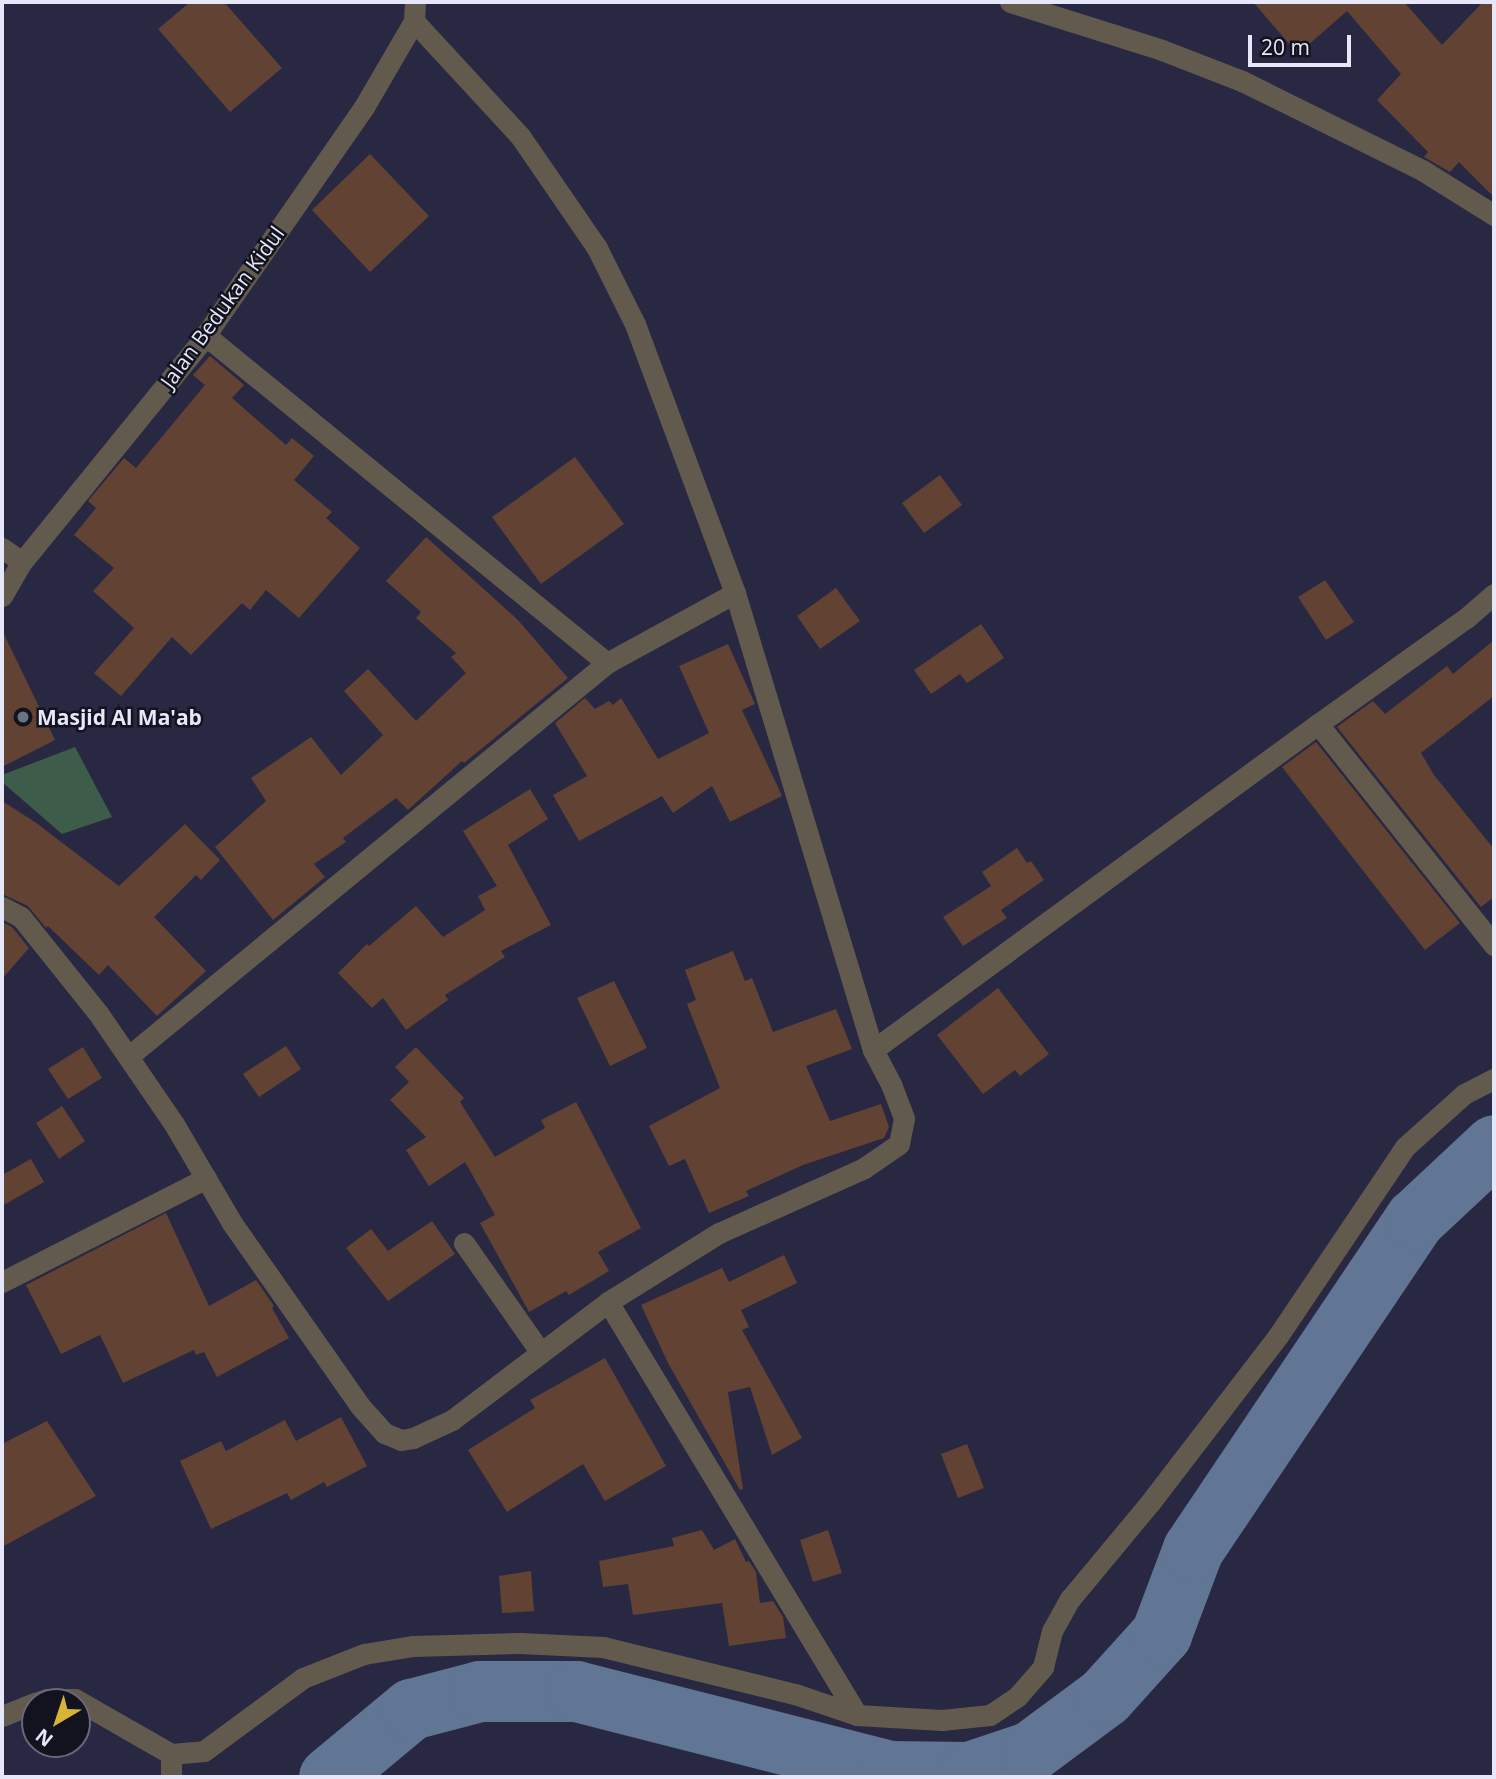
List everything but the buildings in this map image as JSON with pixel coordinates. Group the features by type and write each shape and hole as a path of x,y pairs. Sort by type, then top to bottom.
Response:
{"street":[{"path":"1010,2 1162,50 1242,81 1422,170 1494,215"},
{"path":"2,907 21,917 129,1056 174,1124 232,1223 359,1406 384,1433 401,1440 413,1438 452,1420 608,1302 719,1233 864,1168 898,1144 904,1118 892,1086 873,1050 735,593 635,324 597,248 520,136 414,11"},
{"name":"Jalan Bedukan Kidul","path":"2,596 22,562 205,335 364,107 414,11"},
{"path":"205,335 607,663"},
{"path":"2,548 22,562"},
{"path":"129,1056 607,663 735,593"},
{"path":"873,1050 1466,618 1494,594"},
{"path":"1318,724 1494,945"},
{"path":"91,1708 171,1754 204,1751 303,1678 364,1654 413,1646 520,1643 603,1647 795,1694 857,1715 942,1720 990,1715 1017,1697 1043,1667 1052,1631 1070,1599 1149,1504 1278,1336 1405,1147 1464,1094 1494,1079"},
{"path":"2,1282 206,1178"},
{"path":"464,1242 541,1353"},
{"path":"608,1302 857,1715"},
{"path":"2,1716 21,1709"},
{"path":"171,1754 171,1777"}],"green space":[{"path":"75,747 112,817 62,834 2,782 2,775"}],"waterway":[{"path":"329,1777 411,1709 480,1691 576,1691 889,1771 969,1772 1031,1751 1105,1696 1161,1634 1193,1549 1415,1219 1494,1145"}],"place":[{"name":"Masjid Al Ma'ab","path":"23,717"}]}
